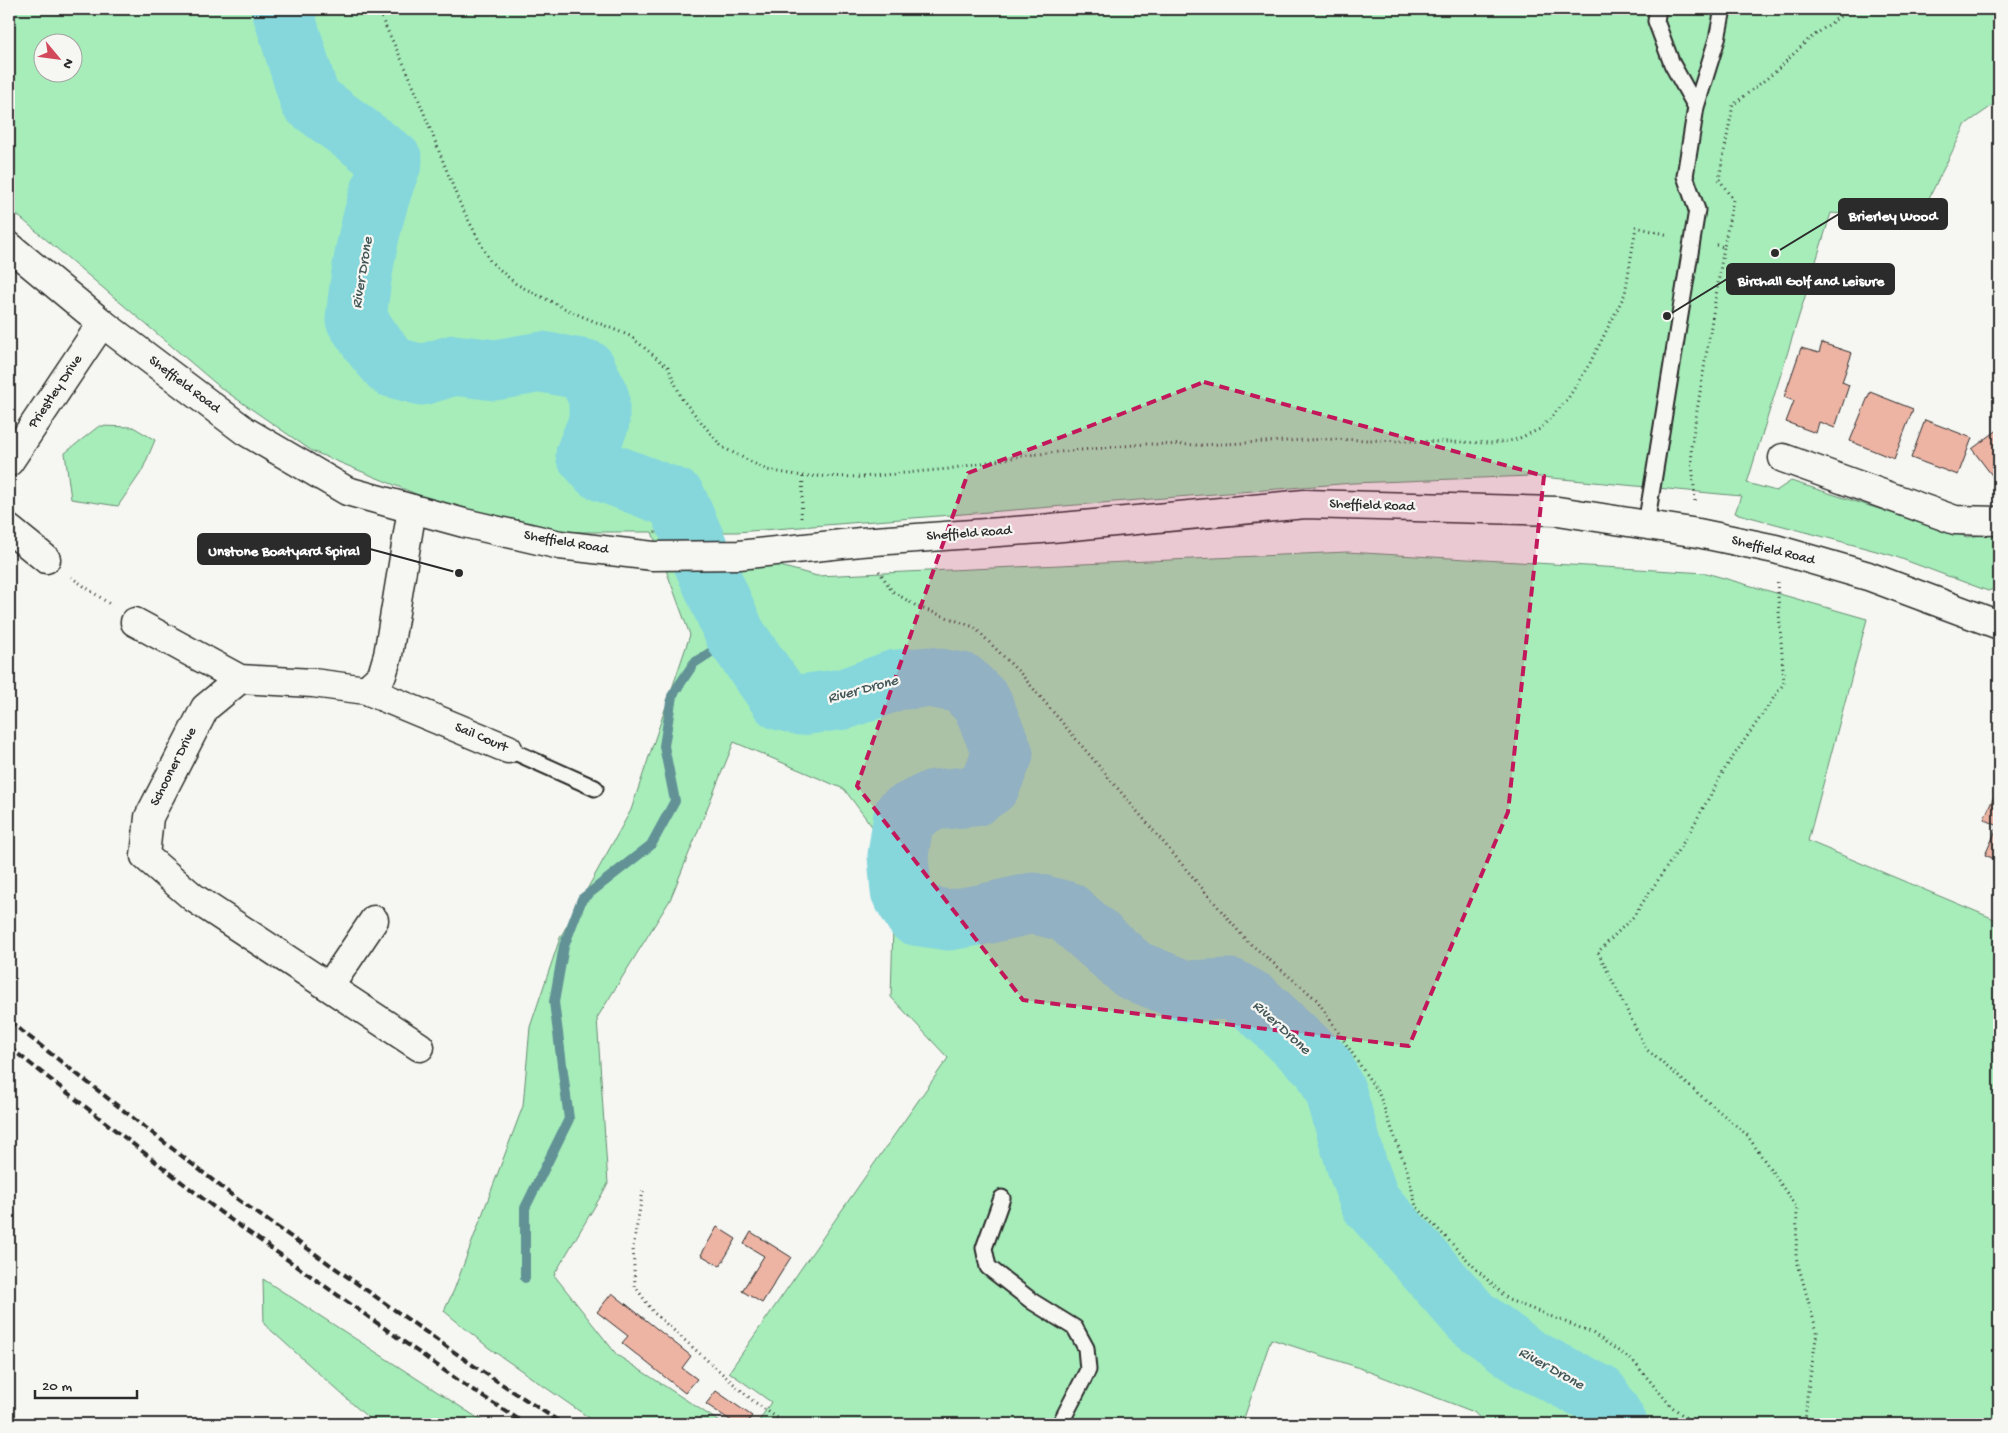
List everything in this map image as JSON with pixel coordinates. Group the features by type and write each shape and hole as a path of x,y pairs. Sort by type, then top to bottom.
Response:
{"main road":[{"name":"Sheffield Road","path":"9,246 102,323 245,431 347,491 464,523 560,545 653,556 739,555 861,542 1041,529 1305,504 1558,511 1698,533 1775,549 1868,576 1999,625"},
{"name":"Priestley Drive","path":"9,462 102,323"},
{"path":"1783,458 1955,520 1999,520"},
{"path":"135,622 240,679 313,683 366,690 382,675 388,656 412,509"},
{"path":"9,530 46,559"},
{"name":"Schooner Drive","path":"240,679 205,708 149,816 145,856 194,898 420,1047"},
{"name":"Sail Court","path":"366,690 508,749"},
{"path":"329,988 374,920"}],"lane":[{"path":"1658,9 1656,21 1672,64 1696,107"},
{"path":"1646,525 1697,210 1685,176 1696,107 1717,39 1723,9"},
{"name":"Sail Court","path":"508,749 595,788"},
{"path":"1002,1198 984,1248 988,1267 1033,1302 1075,1328 1086,1348 1088,1370 1060,1424"}],"path":[{"path":"377,9 408,73 460,204 490,262 516,284 574,313 630,336 668,367 682,400 722,447 767,470 803,476 862,477 948,469 1028,454 1145,444 1203,445 1325,439 1493,443 1515,440 1540,429 1567,400 1590,363 1625,294 1636,227 1724,247"},
{"path":"1698,533 1691,447 1733,200 1719,179 1733,105 1775,72 1808,40 1850,9"},
{"path":"799,549 803,476"},
{"path":"861,542 892,591 918,607 974,627 1021,674 1246,940 1317,1000 1379,1094 1407,1170 1416,1206 1476,1269 1509,1300 1591,1332 1633,1361 1671,1406 1694,1424"},
{"path":"1775,549 1784,683 1726,767 1687,837 1633,917 1598,952 1646,1049 1747,1135 1797,1208 1796,1257 1817,1332 1807,1397 1805,1424"},
{"path":"46,559 135,622"},
{"path":"643,1191 633,1247 635,1286 652,1312 753,1401 786,1424"}],"highlighted area":[{"path":"1204,382 1544,476 1508,812 1409,1046 1023,1000 857,786 968,473"}],"green space":[{"path":"9,9 1999,9 1999,101 1966,124 1918,220 1831,213 1747,483 1776,491 1791,481 1967,537 1999,533 1999,587 1988,591 1891,555 1735,513 1741,496 1531,476 1353,483 737,532 654,532 817,576 1347,552 1706,573 1867,619 1808,841 1999,921 1999,1424 1485,1424 1474,1412 1354,1366 1271,1339 1242,1424 757,1424 771,1402 729,1372 948,1058 891,997 895,857 844,789 734,742 670,900 597,1018 608,1184 554,1275 617,1355 723,1424 598,1424 489,1348 444,1311 454,1290 523,1106 530,1027 560,938 631,810 690,635 652,532 562,532 445,506 312,451 221,388 9,208"},
{"path":"99,426 133,427 155,440 142,471 118,506 71,499 65,453"},
{"path":"263,1279 487,1424 375,1424 264,1324"}],"building":[{"path":"1822,343 1852,353 1842,382 1849,385 1835,428 1819,422 1816,433 1786,422 1794,401 1784,397 1801,348 1819,353"},
{"path":"1870,392 1913,409 1894,459 1850,441"},
{"path":"1925,420 1972,438 1958,475 1911,458"},
{"path":"1999,429 1999,481 1997,482 1972,449"},
{"path":"1999,785 1999,861 1985,855 1998,826 1984,819"},
{"path":"717,1227 736,1239 720,1266 701,1255"},
{"path":"751,1232 791,1257 762,1303 742,1291 764,1256 744,1244"},
{"path":"612,1293 691,1356 682,1368 697,1379 685,1393 622,1343 628,1336 597,1312"},
{"path":"716,1391 752,1416 746,1424 736,1424 706,1404"}],"waterway":[{"name":"River Drone","path":"282,9 310,100 392,161 378,200 368,238 356,319 375,347 392,367 422,375 454,365 495,370 542,362 586,370 599,398 599,422 586,454 600,470 676,499 736,636 781,700 801,705 844,699 896,680 928,677 962,683 982,703 1003,754 990,785 974,796 934,800 904,815 898,856 901,891 915,915 949,920 1033,903 1067,912 1133,970 1185,991 1231,989 1254,1002 1323,1066 1336,1093 1357,1166 1370,1202 1472,1318 1526,1358 1599,1395 1617,1424"},
{"path":"525,1278 525,1208 569,1119 554,1002 564,946 582,899 651,845 675,801 664,746 672,696 694,663 736,636"}],"railway":[{"path":"9,1021 233,1196 474,1366 563,1424"},
{"path":"9,1047 220,1212 462,1383 526,1424"}],"place":[{"name":"Brierley Wood","path":"1775,253"},
{"name":"Birchall Golf and Leisure","path":"1667,316"},
{"name":"Unstone Boatyard Spiral","path":"459,573"}]}
